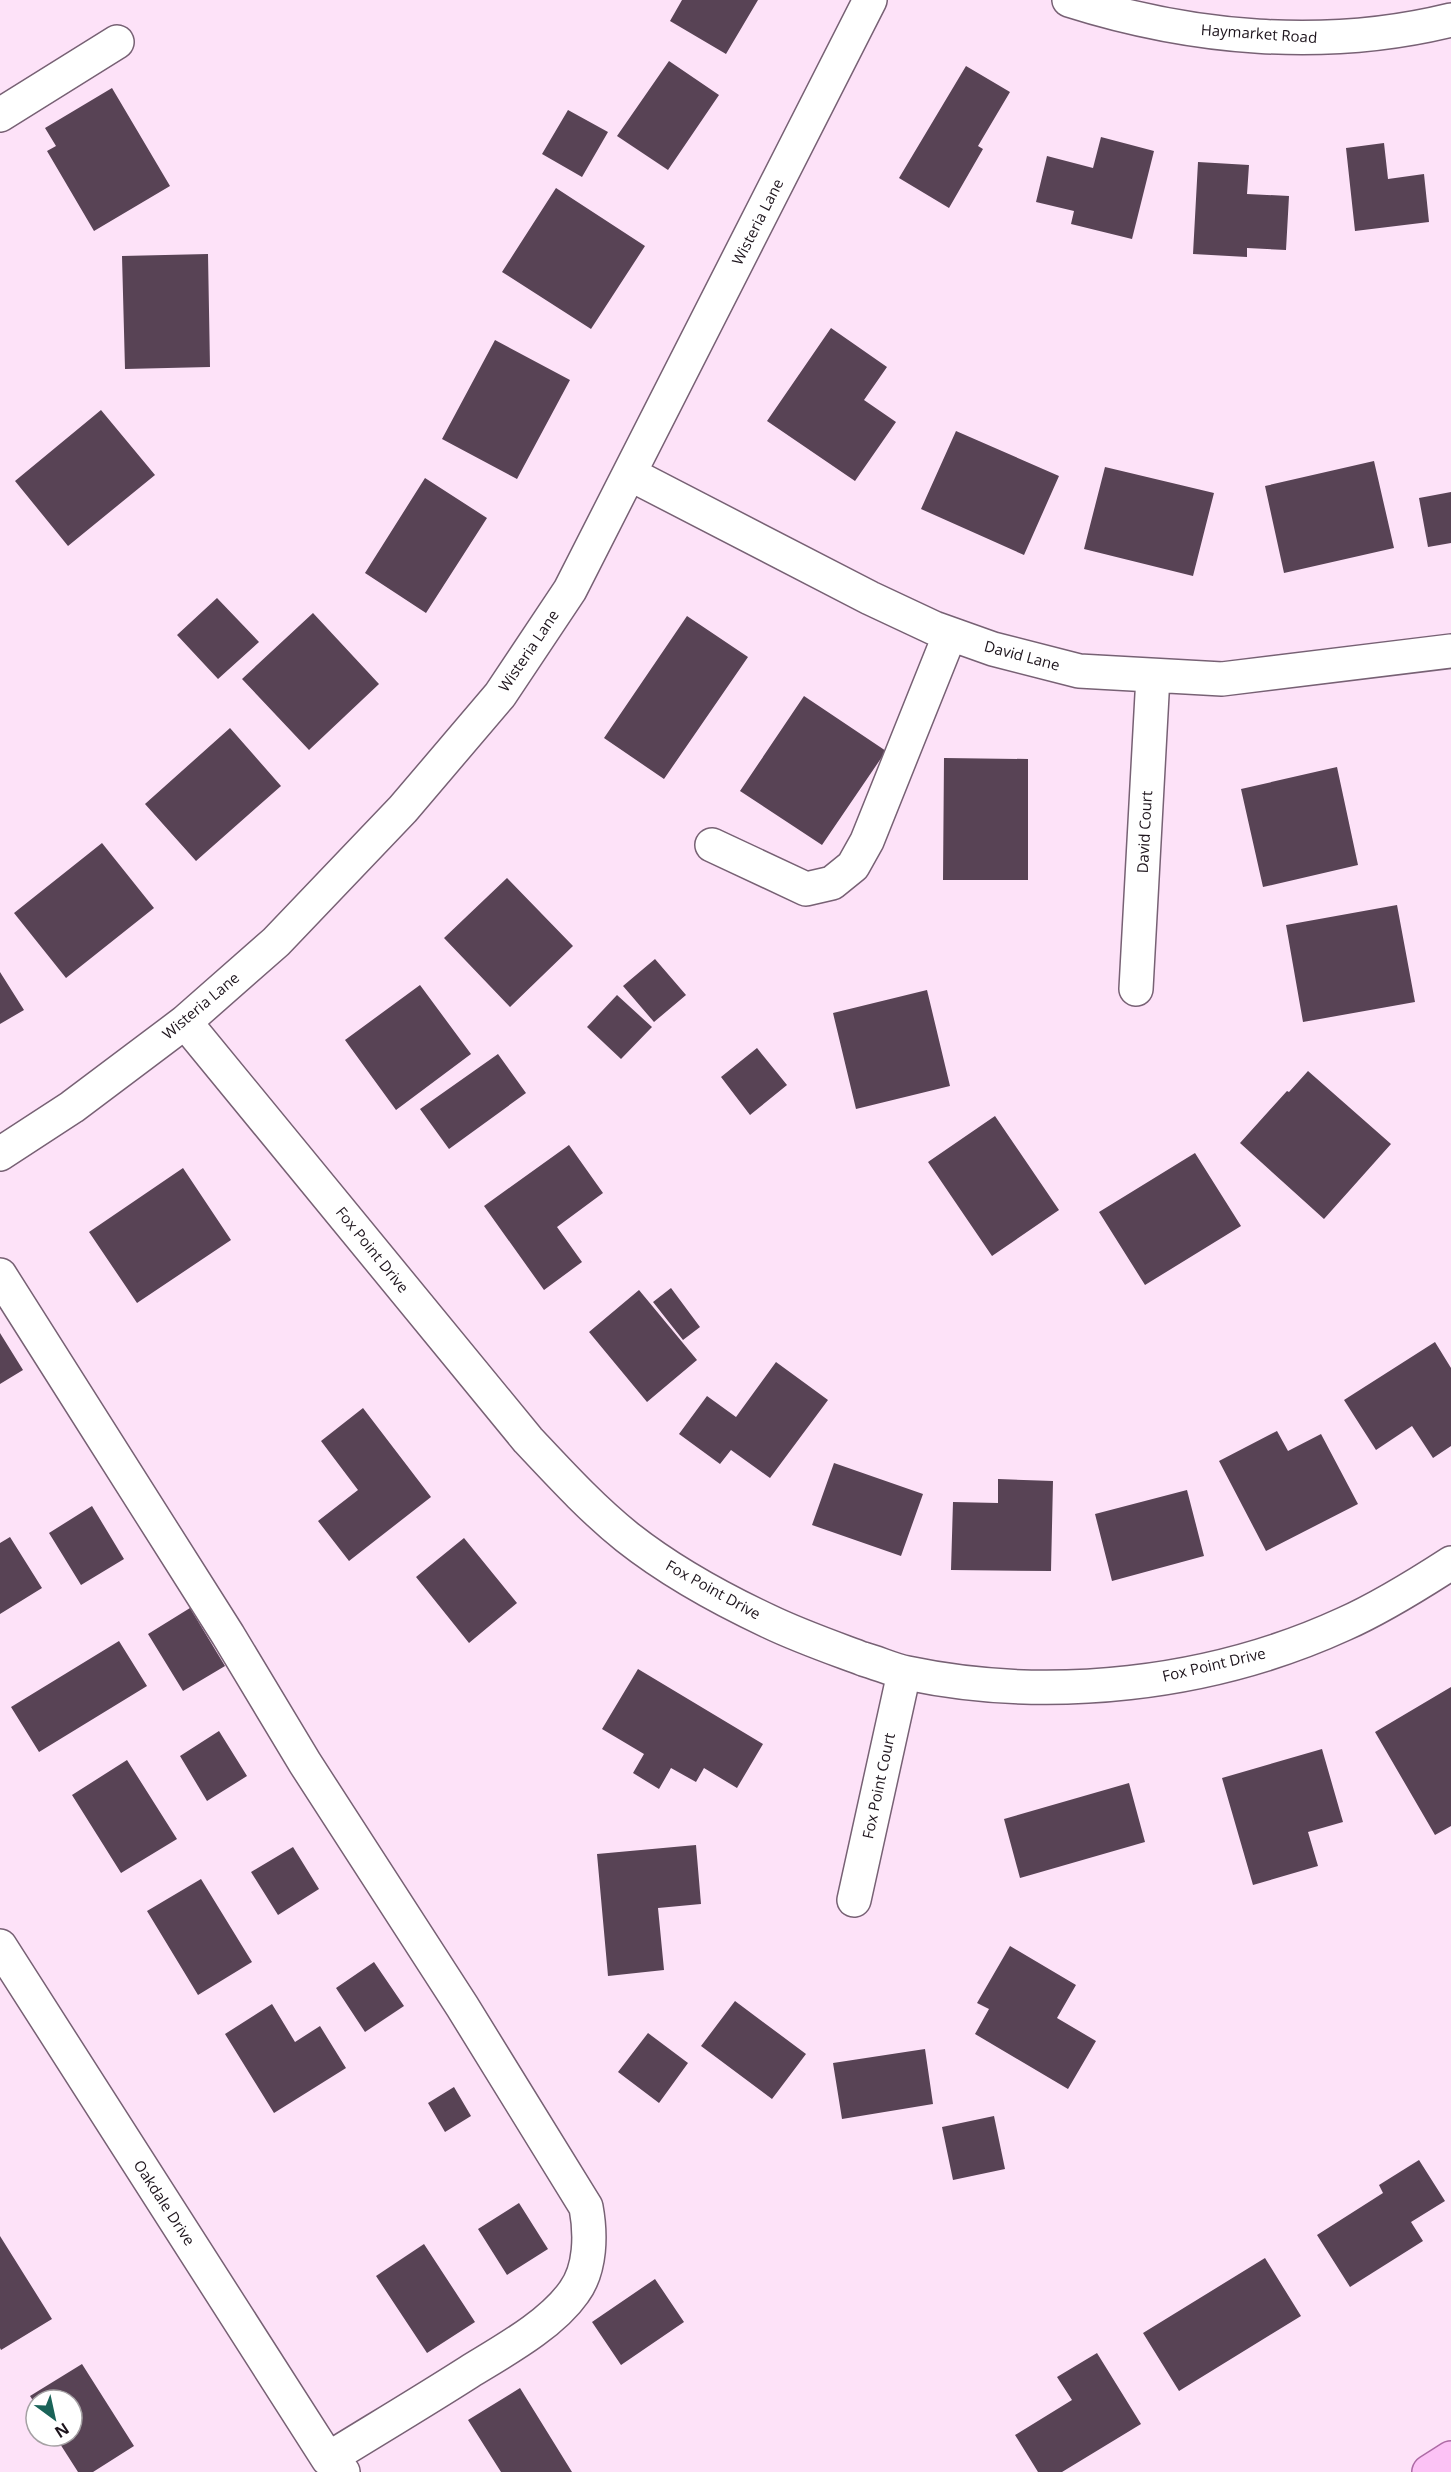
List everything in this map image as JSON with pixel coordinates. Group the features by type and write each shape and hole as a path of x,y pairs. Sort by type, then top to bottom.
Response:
{"main road":[{"path":"1429,2472 1451,2458"}],"street":[{"name":"Wisteria Lane","path":"0,1154 72,1107 185,1022 276,942 403,809 500,695 570,590 870,0"},
{"name":"Haymarket Road","path":"1069,0 1124,17 1165,26 1236,35 1339,38 1415,29 1451,20"},
{"path":"0,115 117,42"},
{"name":"David Lane","path":"630,474 870,598 950,634 993,649 1079,671 1222,679 1451,651"},
{"path":"712,844 806,889 832,884 853,866 867,841 950,634"},
{"name":"David Court","path":"1136,988 1153,676"},
{"name":"Fox Point Drive","path":"185,1022 528,1440 570,1485 626,1536 664,1564 728,1602 806,1639 904,1673 1008,1686 1079,1686 1179,1676 1263,1655 1344,1624 1451,1563"},
{"path":"0,1275 228,1635 305,1763 462,2006 586,2207 590,2229 585,2268 575,2291 551,2317 334,2468"},
{"name":"Fox Point Court","path":"854,1900 904,1673"},
{"name":"Oakdale Drive","path":"0,1946 334,2468"}],"building":[{"path":"682,0 758,0 726,54 670,21"},
{"path":"669,61 719,95 668,170 617,136"},
{"path":"966,66 1010,92 978,146 983,149 949,208 899,178"},
{"path":"112,88 170,186 94,231 47,151 56,146 45,128"},
{"path":"568,110 608,132 582,177 542,154"},
{"path":"1101,137 1154,151 1132,239 1071,224 1074,211 1036,202 1047,156 1093,168"},
{"path":"1384,143 1388,179 1424,174 1429,222 1355,231 1346,148"},
{"path":"1198,162 1249,165 1247,194 1289,196 1286,250 1247,248 1247,257 1193,254"},
{"path":"556,188 645,246 591,329 502,272"},
{"path":"208,254 210,367 125,369 122,256"},
{"path":"831,328 887,367 864,400 896,422 855,481 767,421"},
{"path":"495,340 570,380 517,479 442,439"},
{"path":"101,410 155,475 68,546 15,481"},
{"path":"956,431 1059,476 1024,555 921,509"},
{"path":"1374,461 1394,548 1284,573 1265,486"},
{"path":"1105,467 1214,493 1193,576 1084,549"},
{"path":"425,478 487,518 426,613 365,573"},
{"path":"1451,492 1451,543 1428,547 1419,498"},
{"path":"217,598 259,642 218,679 177,635"},
{"path":"313,613 379,684 309,750 242,679"},
{"path":"687,616 748,657 664,779 604,738"},
{"path":"804,696 886,751 822,845 740,791"},
{"path":"230,728 281,786 196,861 145,804"},
{"path":"944,758 1028,759 1028,880 943,880"},
{"path":"1337,767 1358,865 1263,887 1241,789"},
{"path":"102,843 154,908 66,978 14,913"},
{"path":"507,878 573,946 510,1007 444,938"},
{"path":"1397,905 1415,1002 1303,1022 1286,925"},
{"path":"655,959 686,995 654,1022 623,986"},
{"path":"0,972 24,1010 0,1024"},
{"path":"420,985 471,1054 396,1110 345,1040"},
{"path":"927,990 950,1086 856,1109 833,1013"},
{"path":"617,995 652,1027 621,1059 587,1027"},
{"path":"757,1048 787,1085 750,1115 721,1077"},
{"path":"498,1054 526,1093 449,1149 420,1109"},
{"path":"1308,1071 1391,1144 1324,1219 1240,1143"},
{"path":"995,1116 1059,1210 992,1256 928,1162"},
{"path":"569,1145 603,1193 557,1227 582,1262 544,1290 484,1206"},
{"path":"1195,1153 1241,1226 1145,1285 1099,1212"},
{"path":"183,1168 231,1240 137,1303 89,1232"},
{"path":"671,1288 700,1327 683,1340 653,1302"},
{"path":"639,1290 697,1360 647,1402 589,1332"},
{"path":"0,1333 23,1370 0,1384"},
{"path":"1435,1342 1451,1368 1451,1446 1433,1458 1412,1426 1376,1450 1344,1400"},
{"path":"776,1362 828,1400 770,1478 731,1450 720,1464 679,1434 707,1396 736,1417"},
{"path":"363,1408 431,1497 349,1561 318,1521 358,1490 321,1441"},
{"path":"1277,1431 1288,1451 1321,1434 1358,1504 1266,1551 1219,1461"},
{"path":"834,1463 923,1494 901,1556 812,1525"},
{"path":"998,1479 1053,1481 1051,1571 951,1570 953,1502 998,1503"},
{"path":"1187,1490 1204,1556 1112,1581 1095,1514"},
{"path":"92,1506 124,1559 81,1585 49,1533"},
{"path":"10,1537 42,1588 0,1614 0,1543"},
{"path":"464,1538 517,1603 469,1643 416,1577"},
{"path":"190,1608 225,1666 183,1691 148,1634"},
{"path":"119,1641 147,1686 39,1752 11,1707"},
{"path":"638,1669 763,1744 737,1788 704,1768 696,1782 671,1768 659,1789 633,1773 644,1754 602,1729"},
{"path":"1451,1687 1451,1826 1435,1835 1375,1732"},
{"path":"219,1731 247,1776 207,1801 180,1756"},
{"path":"1322,1749 1343,1822 1308,1832 1318,1866 1253,1885 1222,1778"},
{"path":"127,1760 177,1839 121,1873 72,1795"},
{"path":"1129,1783 1145,1842 1020,1878 1004,1819"},
{"path":"696,1845 701,1904 658,1908 664,1970 608,1976 597,1854"},
{"path":"293,1847 319,1889 278,1915 251,1872"},
{"path":"201,1879 252,1962 198,1995 147,1911"},
{"path":"1010,1946 1076,1985 1057,2018 1096,2041 1068,2089 975,2034 989,2009 977,2003"},
{"path":"374,1962 404,2006 365,2032 336,1988"},
{"path":"735,2001 806,2054 772,2099 701,2046"},
{"path":"272,2004 295,2042 320,2026 346,2068 274,2113 225,2034"},
{"path":"648,2033 688,2063 659,2103 618,2072"},
{"path":"925,2049 933,2104 842,2119 833,2063"},
{"path":"454,2087 471,2116 445,2132 428,2103"},
{"path":"994,2116 1005,2169 953,2180 942,2127"},
{"path":"1419,2160 1445,2201 1411,2222 1423,2241 1350,2287 1317,2235 1383,2193 1379,2185"},
{"path":"519,2203 548,2249 507,2275 478,2229"},
{"path":"0,2236 52,2319 1,2350 0,2348"},
{"path":"424,2244 475,2322 427,2353 376,2276"},
{"path":"1265,2258 1301,2316 1179,2391 1143,2333"},
{"path":"655,2279 684,2322 621,2365 592,2322"},
{"path":"1097,2353 1141,2424 1062,2472 1038,2472 1015,2435 1072,2400 1057,2377"},
{"path":"82,2364 134,2446 93,2472 78,2472 63,2448 84,2448 84,2388 43,2388"},
{"path":"520,2388 572,2472 501,2472 468,2420"}]}
